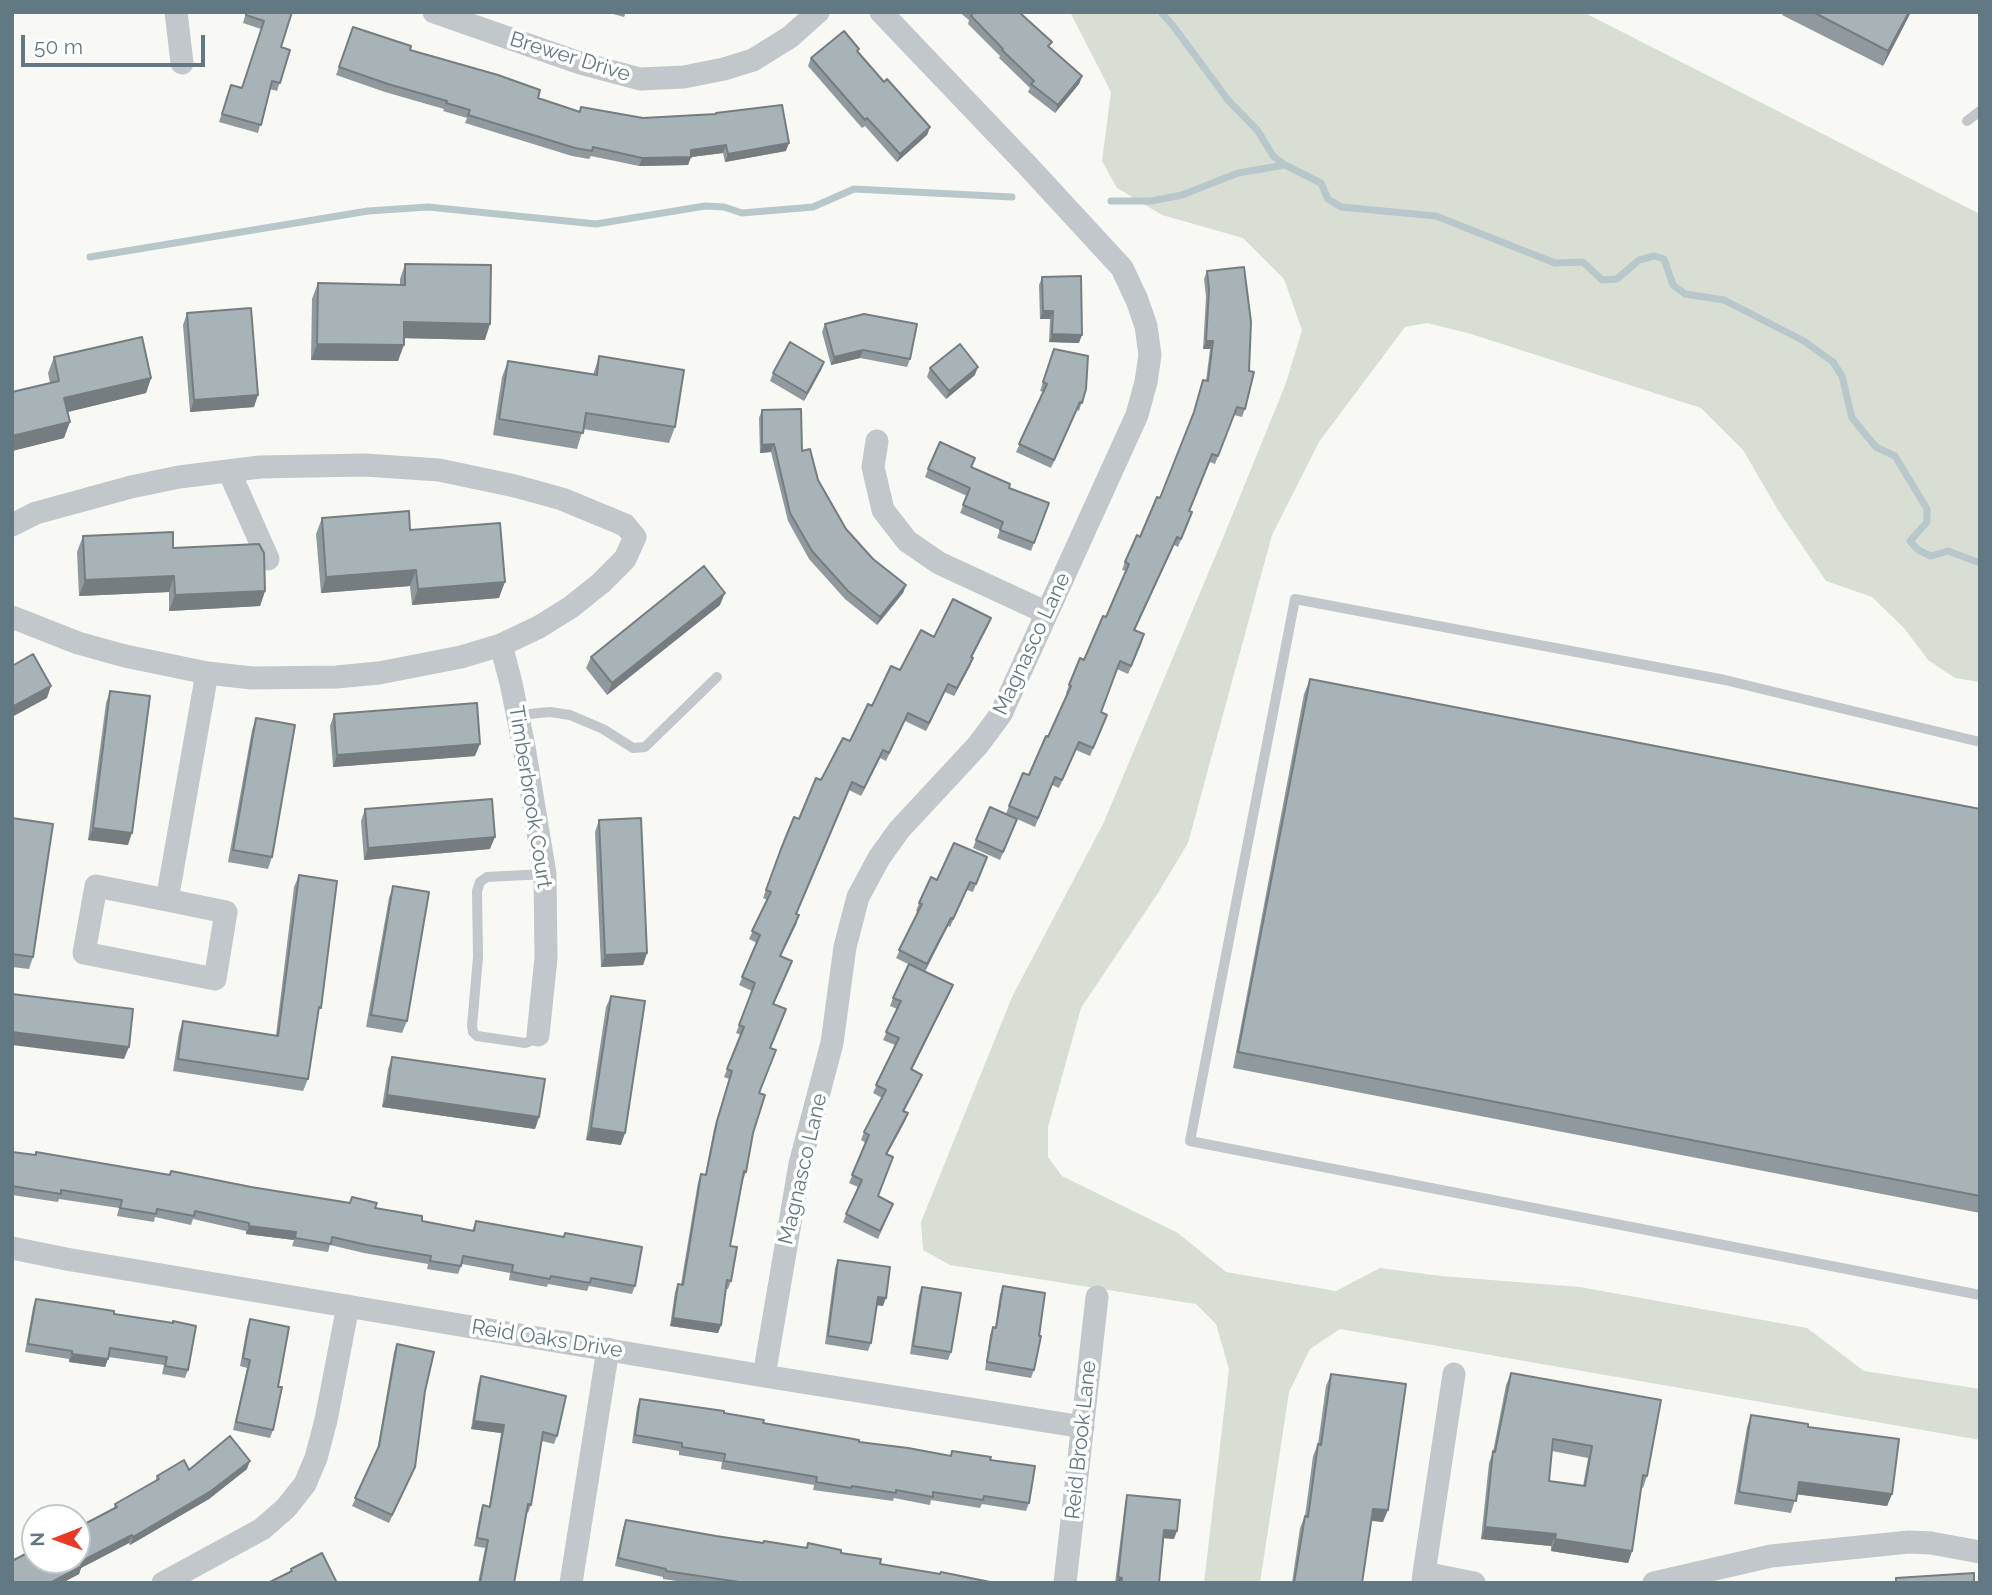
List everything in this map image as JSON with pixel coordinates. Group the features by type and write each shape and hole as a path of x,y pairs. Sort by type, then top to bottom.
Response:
{"street":[{"path":"176,12 182,63"},
{"name":"Brewer Drive","path":"434,12 580,63 640,79 684,77 754,60 790,37 818,12"},
{"name":"Magnasco Lane","path":"764,1376 800,1164 832,1043 845,947 858,897 879,858 899,830 978,745 1001,714 1137,415 1150,355 1146,326 1122,268 881,12"},
{"path":"877,441 873,467 883,510 907,541 939,563 1047,613"},
{"path":"12,525 36,513 179,477 260,467 365,465 439,470 515,486 562,499 625,525 635,537 625,559 601,583 571,607 539,627 501,645 461,657 379,673 252,678 207,673 78,643 12,617"},
{"path":"229,471 268,559"},
{"name":"Timberbrook Court","path":"501,645 518,715 545,874 546,958 538,1035"},
{"path":"167,900 207,673"},
{"path":"96,886 167,900 226,912 215,979 84,953 96,886"},
{"name":"Reid Oaks Drive","path":"12,1248 764,1376 1083,1427"},
{"name":"Reid Brook Lane","path":"1065,1583 1097,1297"},
{"path":"163,1583 262,1529 286,1508 305,1484 316,1458 326,1420 348,1306"},
{"path":"571,1583 608,1349"},
{"path":"1454,1374 1424,1578 1474,1583"},
{"path":"1654,1583 1771,1556 1909,1542 1980,1552"}],"lane":[{"path":"1967,121 1980,111"},
{"path":"1980,742 1726,680 1295,599 1190,1141 1980,1295"},
{"path":"518,715 550,712 570,715 603,729 633,748 645,747 717,677"},
{"path":"538,1035 525,1043 477,1036 473,1032 478,957 477,891 480,883 487,877 545,874"}],"shaded area":[{"path":"1070,12 1583,12 1980,214 1980,682 1955,678 1928,660 1904,628 1872,597 1826,581 1778,510 1743,450 1701,408 1471,334 1427,323 1405,327 1319,442 1272,535 1188,843 1081,1008 1048,1127 1048,1157 1062,1176 1178,1233 1226,1272 1336,1291 1380,1268 1441,1276 1580,1287 1807,1328 1864,1371 1980,1389 1980,1440 1340,1329 1310,1349 1289,1392 1260,1583 1204,1583 1229,1369 1216,1324 1196,1304 950,1265 923,1250 921,1222 1012,997 1104,822 1286,383 1302,330 1284,279 1243,238 1162,215 1117,188 1102,161 1111,92"}],"building":[{"path":"247,12 292,12 281,47 290,50 280,83 272,81 261,125 222,114 231,85 242,88 264,21 246,15"},
{"path":"972,12 1019,12 1052,42 1048,46 1082,76 1058,105 1031,84 1034,81 971,16"},
{"path":"1813,12 1909,12 1888,51"},
{"path":"353,27 411,46 410,50 540,90 538,98 580,112 581,107 643,118 716,114 782,105 789,143 728,154 726,145 691,150 691,157 642,158 593,147 592,151 575,148 468,115 470,110 446,103 447,101 339,67"},
{"path":"844,31 859,49 857,51 884,82 887,79 930,127 900,154 867,118 865,120 811,58"},
{"path":"405,264 491,265 490,324 404,322 404,345 317,344 318,283 405,285"},
{"path":"1244,267 1251,322 1249,371 1254,372 1245,409 1237,407 1218,456 1212,454 1181,539 1177,537 1134,630 1144,634 1131,666 1120,661 1101,712 1107,715 1093,748 1079,742 1062,780 1055,777 1038,818 1009,806 1023,773 1029,775 1046,736 1048,737 1071,686 1069,685 1080,658 1084,660 1103,616 1106,617 1129,564 1125,562 1137,535 1140,537 1157,497 1160,498 1194,412 1203,380 1208,381 1213,341 1206,341 1209,289 1207,271"},
{"path":"1081,276 1082,335 1052,334 1053,311 1043,311 1042,277"},
{"path":"251,308 258,395 194,400 187,313"},
{"path":"864,314 917,324 910,359 863,350 834,357 825,324"},
{"path":"142,337 151,378 64,398 70,422 12,436 12,392 59,381 54,357"},
{"path":"790,342 824,362 807,393 773,373"},
{"path":"960,344 978,367 949,391 930,368"},
{"path":"1054,349 1088,356 1086,389 1082,403 1080,402 1054,460 1019,444 1047,384 1043,382"},
{"path":"599,356 684,370 675,427 586,413 583,433 499,419 508,361 597,375"},
{"path":"801,409 802,451 810,449 818,480 846,529 873,559 906,585 880,617 848,591 812,551 790,513 774,444 762,445 762,410"},
{"path":"940,442 975,458 971,467 1010,484 1009,488 1049,503 1034,543 1000,530 1003,522 963,505 970,488 928,469"},
{"path":"409,511 410,530 500,523 505,582 418,589 416,570 326,577 322,518"},
{"path":"173,532 173,548 259,544 264,553 265,591 175,595 174,576 85,580 83,536"},
{"path":"704,566 725,593 612,683 591,657"},
{"path":"953,599 991,618 971,657 973,658 957,688 948,684 929,723 908,713 889,753 883,750 864,788 852,782 780,956 792,961 773,1004 786,1009 770,1048 776,1050 759,1093 765,1095 753,1133 746,1172 744,1171 730,1246 737,1247 731,1281 727,1280 721,1325 673,1318 678,1284 683,1285 701,1174 706,1175 717,1121 732,1071 727,1069 744,1027 739,1025 755,983 742,977 760,935 752,931 771,892 766,890 781,849 794,817 799,819 816,778 821,780 843,738 850,741 868,704 872,706 891,666 900,670 921,630 934,637"},
{"path":"33,654 51,686 12,707 12,666"},
{"path":"1310,679 1980,809 1980,1196 1238,1052"},
{"path":"110,691 150,696 132,833 93,828"},
{"path":"477,703 480,744 337,755 334,714"},
{"path":"256,718 295,725 272,857 233,850"},
{"path":"492,799 495,837 368,848 365,809"},
{"path":"990,807 1017,819 1003,852 976,840"},
{"path":"12,818 53,824 33,957 12,954"},
{"path":"641,818 647,953 605,955 599,820"},
{"path":"954,843 987,857 976,884 970,882 953,919 951,918 927,964 899,950 922,904 919,903 931,877 937,880"},
{"path":"299,875 337,881 321,1008 319,1007 308,1079 178,1059 183,1021 278,1036"},
{"path":"393,886 429,892 407,1021 371,1015"},
{"path":"909,964 953,985 911,1069 922,1075 903,1111 908,1113 886,1154 893,1157 878,1196 893,1204 880,1231 846,1214 862,1180 852,1175 869,1135 864,1132 886,1090 876,1085 899,1038 886,1032 901,1001 893,998"},
{"path":"12,994 133,1009 129,1047 12,1032"},
{"path":"611,996 645,1001 625,1133 591,1128"},
{"path":"392,1057 545,1079 539,1117 387,1095"},
{"path":"12,1152 36,1155 36,1152 170,1175 171,1171 350,1203 352,1197 377,1203 375,1208 422,1216 422,1221 474,1231 476,1221 564,1237 565,1233 642,1247 635,1286 591,1278 590,1283 551,1276 550,1279 512,1272 513,1265 463,1256 461,1266 430,1261 431,1256 332,1237 331,1244 295,1238 296,1232 249,1226 249,1223 195,1211 194,1216 157,1209 156,1214 120,1208 122,1200 61,1190 61,1194 12,1186"},
{"path":"838,1260 890,1267 886,1298 878,1297 871,1343 828,1336"},
{"path":"1003,1286 1045,1293 1041,1336 1034,1370 987,1362"},
{"path":"922,1287 961,1293 951,1352 913,1346"},
{"path":"36,1299 196,1326 188,1370 165,1366 167,1357 110,1348 108,1359 28,1344"},
{"path":"250,1319 289,1327 278,1387 282,1387 273,1430 236,1422 250,1360 243,1358"},
{"path":"397,1344 434,1352 425,1391 415,1467 392,1515 355,1498 379,1446"},
{"path":"1511,1373 1661,1400 1647,1476 1643,1475 1632,1551 1555,1539 1556,1534 1485,1527 1493,1451 1495,1452","holes":["1553,1439 1592,1446 1585,1486 1549,1481"]},
{"path":"1331,1374 1406,1384 1388,1510 1373,1509 1362,1583 1294,1583 1305,1516 1308,1517 1318,1444 1321,1445"},
{"path":"481,1376 566,1396 557,1436 543,1432 514,1583 480,1583 488,1540 477,1538 483,1505 490,1507 504,1425 474,1421"},
{"path":"640,1399 724,1411 764,1420 763,1423 859,1442 951,1456 952,1451 1035,1466 1029,1503 984,1496 983,1500 933,1492 933,1497 896,1490 896,1493 851,1488 816,1482 817,1477 724,1461 725,1454 635,1435"},
{"path":"1751,1415 1808,1424 1808,1427 1899,1439 1892,1494 1799,1482 1796,1501 1739,1492"},
{"path":"230,1436 250,1461 211,1491 133,1537 132,1535 91,1556 91,1521 117,1507 115,1504 159,1479 157,1476 184,1460 189,1470"},
{"path":"1127,1495 1180,1500 1177,1531 1164,1530 1159,1583 1121,1583 1122,1578 1118,1577"},
{"path":"626,1520 763,1543 764,1541 807,1548 808,1543 841,1550 841,1553 881,1559 880,1564 995,1583 746,1583 666,1571 618,1558"},
{"path":"322,1553 337,1583 268,1583 292,1571 291,1569"},
{"path":"21,1556 21,1574 67,1574 50,1583 12,1583 12,1561"},
{"path":"1974,1573 1974,1583 1886,1583 1896,1582 1896,1578"}],"waterway":[{"path":"1161,12 1228,100 1258,131 1273,156 1321,183 1328,199 1341,207 1436,216 1555,263 1583,262 1602,280 1617,279 1639,260 1654,256 1664,259 1673,285 1685,294 1724,300 1804,341 1833,362 1842,376 1852,418 1876,447 1895,456 1927,509 1927,522 1910,541 1918,550 1931,556 1948,551 1980,563"},
{"path":"1111,201 1151,201 1182,195 1238,173 1285,165"},
{"path":"90,257 368,211 428,207 596,224 705,206 724,207 742,213 813,207 854,189 1012,197"}]}
